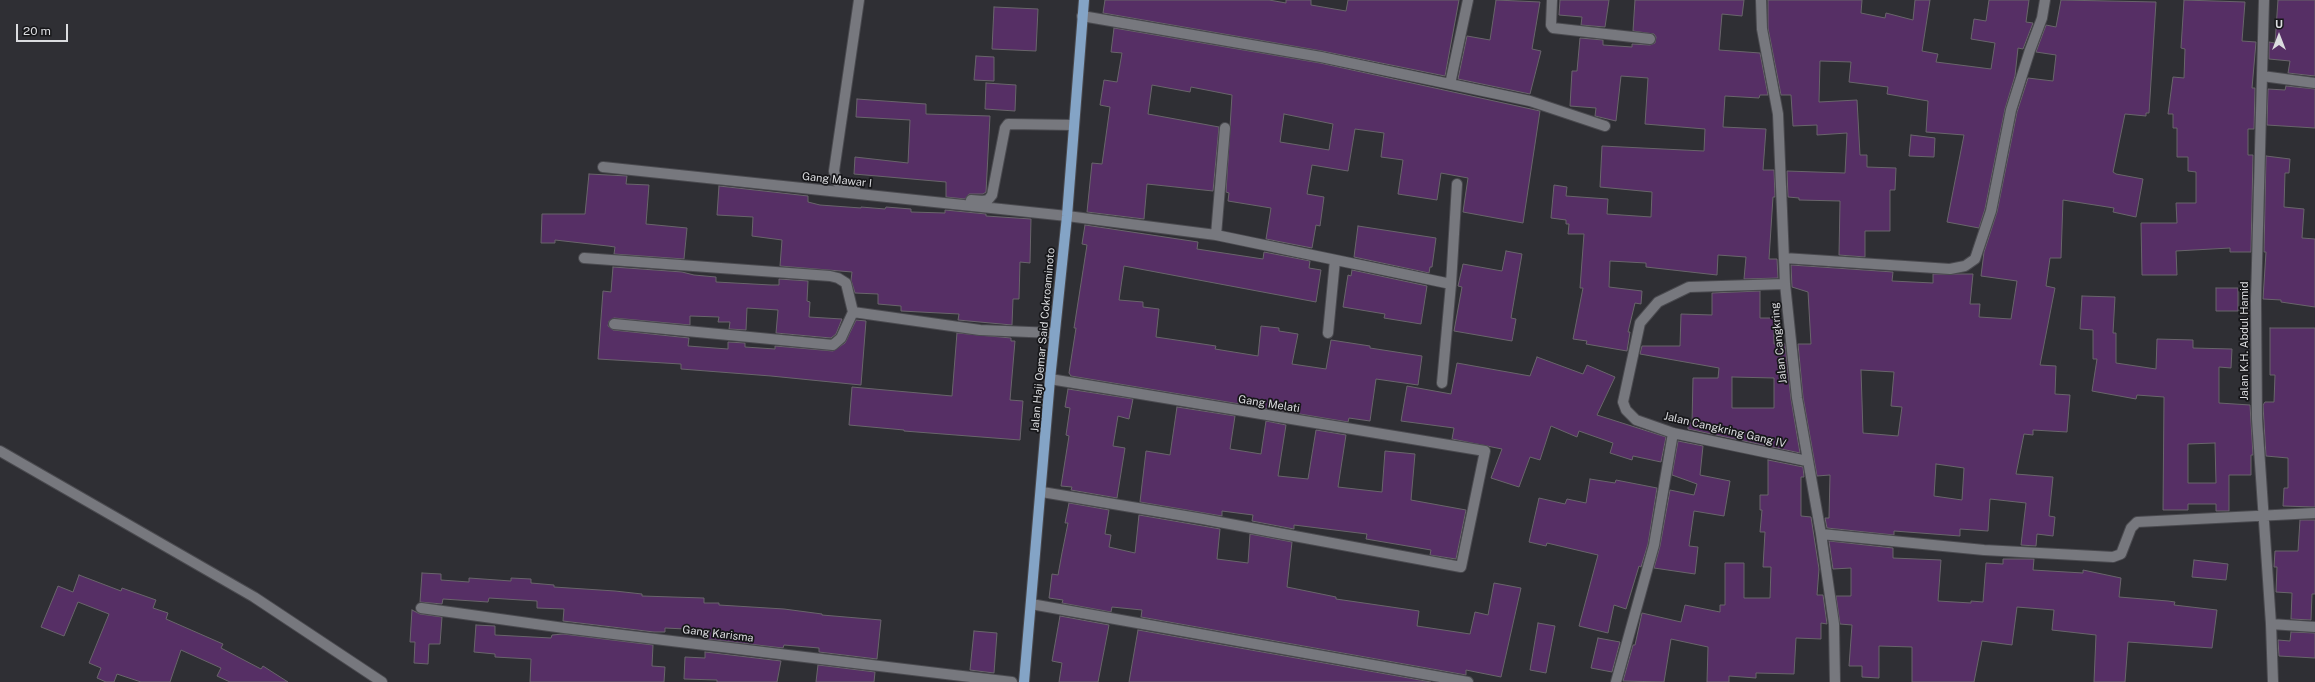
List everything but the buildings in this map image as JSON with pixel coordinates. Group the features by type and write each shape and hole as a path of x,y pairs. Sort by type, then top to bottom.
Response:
{"main road":[{"name":"Jalan Haji Oemar Said Cokroaminoto","path":"1024,682 1042,492 1054,333 1067,216 1084,0"}],"street":[{"path":"859,0 834,171 836,181 845,187 983,201 988,200 992,195 1005,128 1008,124 1074,125"},
{"path":"1450,84 1468,0"},
{"path":"1552,0 1551,25 1553,28 1650,38"},
{"name":"Jalan Cangkring","path":"1761,0 1762,29 1778,114 1785,284 1797,398 1821,534 1834,624 1835,682"},
{"path":"1784,258 1950,269 1965,266 1975,259 1991,211 2011,110 2042,18 2045,0"},
{"name":"Jalan K.H. Abdul Hamid","path":"2264,0 2257,293 2257,419 2271,624 2273,682"},
{"path":"1082,16 1321,57 1450,84 1530,101 1605,126"},
{"path":"2262,76 2315,83"},
{"path":"1216,235 1225,128"},
{"name":"Gang Mawar I","path":"603,167 1067,216 1216,235 1451,284"},
{"path":"1442,383 1451,284 1457,184"},
{"path":"584,258 830,276 838,278 846,283 853,312 841,338 833,345 614,324"},
{"path":"1328,333 1335,260"},
{"name":"Jalan Cangkring Gang IV","path":"1785,284 1689,287 1658,302 1640,323 1623,402 1626,410 1636,420 1673,433 1807,461"},
{"path":"853,312 980,330 1054,333"},
{"name":"Gang Melati","path":"1042,492 1203,519 1461,567 1485,451 1050,379"},
{"path":"1616,682 1654,545 1673,433"},
{"path":"0,451 254,597 382,682"},
{"path":"1821,534 1984,550 2113,557 2121,554 2131,528 2137,522 2264,514 2315,513"},
{"path":"1031,604 1468,682"},
{"name":"Gang Karisma","path":"421,608 564,628 1012,682"},
{"path":"2271,624 2315,627"}]}
